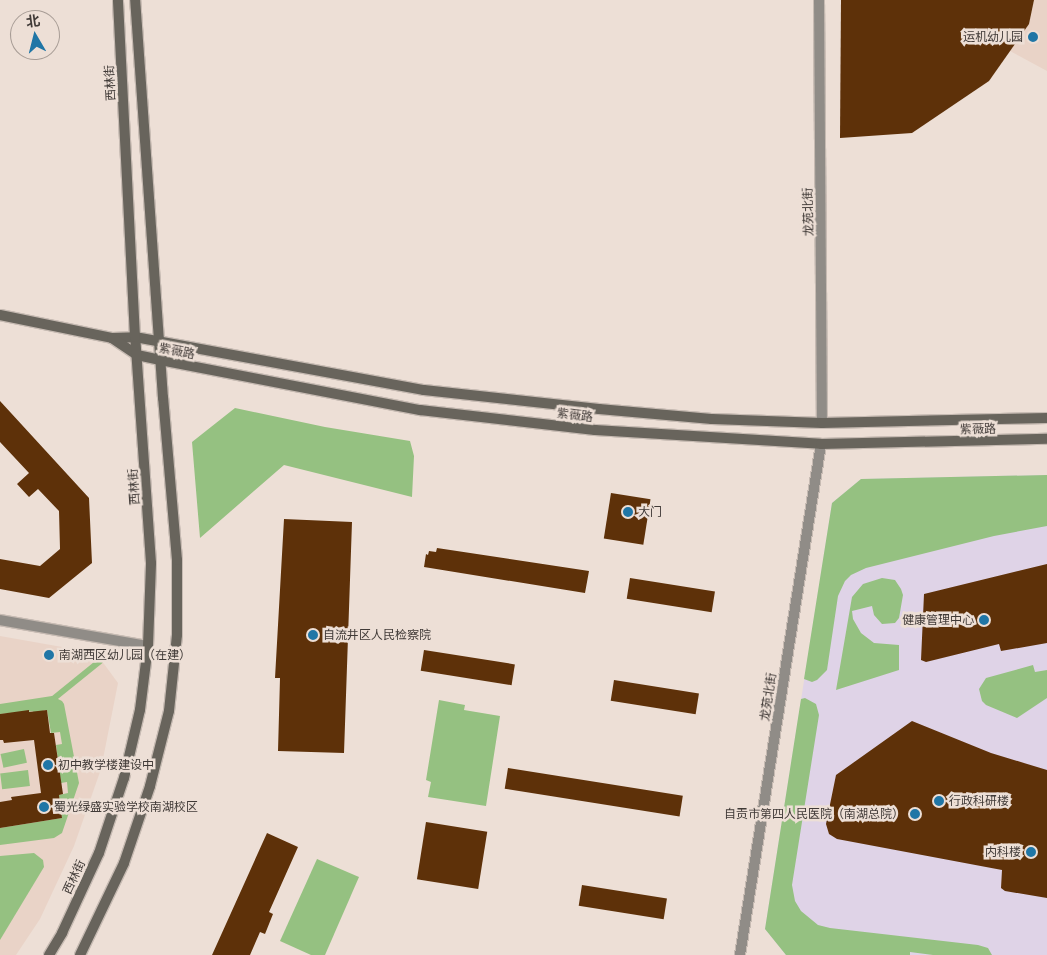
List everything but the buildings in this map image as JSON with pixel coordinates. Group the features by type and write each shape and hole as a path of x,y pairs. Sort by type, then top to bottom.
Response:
{"main road":[{"name":"西林街","path":"48,955 62,933 99,853 124,778 140,710 148,646 151,562 135,337 118,0"},
{"path":"80,955 124,863 150,786 169,712 177,636 177,560 160,360 135,0"},
{"name":"紫薇路","path":"0,315 112,338 135,337 424,390 599,409 712,418 822,423 1047,418"},
{"name":"紫薇路","path":"112,338 137,355 420,410 595,430 821,444 1047,439"}],"street":[{"name":"龙苑北街","path":"819,0 822,423"},
{"name":"龙苑北街","path":"740,955 821,444"},
{"path":"0,620 148,646"}],"shaded area":[{"name":"运机幼儿园","path":"1034,0 1047,0 1047,71 1010,51 1029,24"},
{"name":"自贡市第四人民医院（南湖总院）","path":"1047,475 1047,955 786,955 765,929 832,503 861,479"},
{"name":"蜀光绿盛实验学校南湖校区","path":"0,636 96,653 118,683 101,769 74,846 40,919 16,955 0,955"}],"green space":[{"path":"235,408 325,427 410,441 414,456 412,497 284,465 200,538 192,442"},
{"path":"1047,475 1047,526 994,536 866,568 851,575 845,581 838,596 827,670 817,680 812,682 804,679 832,503 861,479"},
{"path":"882,578 895,580 901,589 903,595 899,618 895,623 882,624 874,615 872,606 852,611 853,619 861,633 874,643 899,645 899,670 836,690 852,597 863,584"},
{"path":"99,658 103,663 25,726 21,721"},
{"path":"1033,665 1035,672 1047,670 1047,698 1017,718 986,705 982,701 979,689 986,678"},
{"path":"52,696 64,704 79,783 62,833 54,838 0,845 0,828 62,818 59,795 68,793 67,782 61,783 56,745 62,744 60,732 51,733 47,710 0,714 0,704"},
{"path":"805,698 816,704 819,715 792,885 795,901 801,911 818,925 830,928 978,945 988,948 992,955 933,955 910,952 910,955 786,955 765,929 801,699"},
{"path":"439,700 465,705 464,710 500,716 486,806 428,797 431,782 426,780"},
{"path":"24,749 27,763 3,768 1,754"},
{"path":"28,770 30,786 2,789 0,773"},
{"path":"34,853 43,860 44,867 0,940 0,856"},
{"path":"317,859 359,877 325,955 311,955 280,941"}],"place":[{"name":"运机幼儿园","path":"1033,37"},
{"name":"大门","path":"628,512"},
{"name":"健康管理中心","path":"984,620"},
{"name":"自流井区人民检察院","path":"313,635"},
{"name":"南湖西区幼儿园（在建）","path":"49,655"},
{"name":"初中教学楼建设中","path":"48,765"},
{"name":"行政科研楼","path":"939,801"},
{"name":"蜀光绿盛实验学校南湖校区","path":"44,807"},
{"name":"自贡市第四人民医院（南湖总院）","path":"915,814"},
{"name":"内科楼","path":"1031,852"}]}
